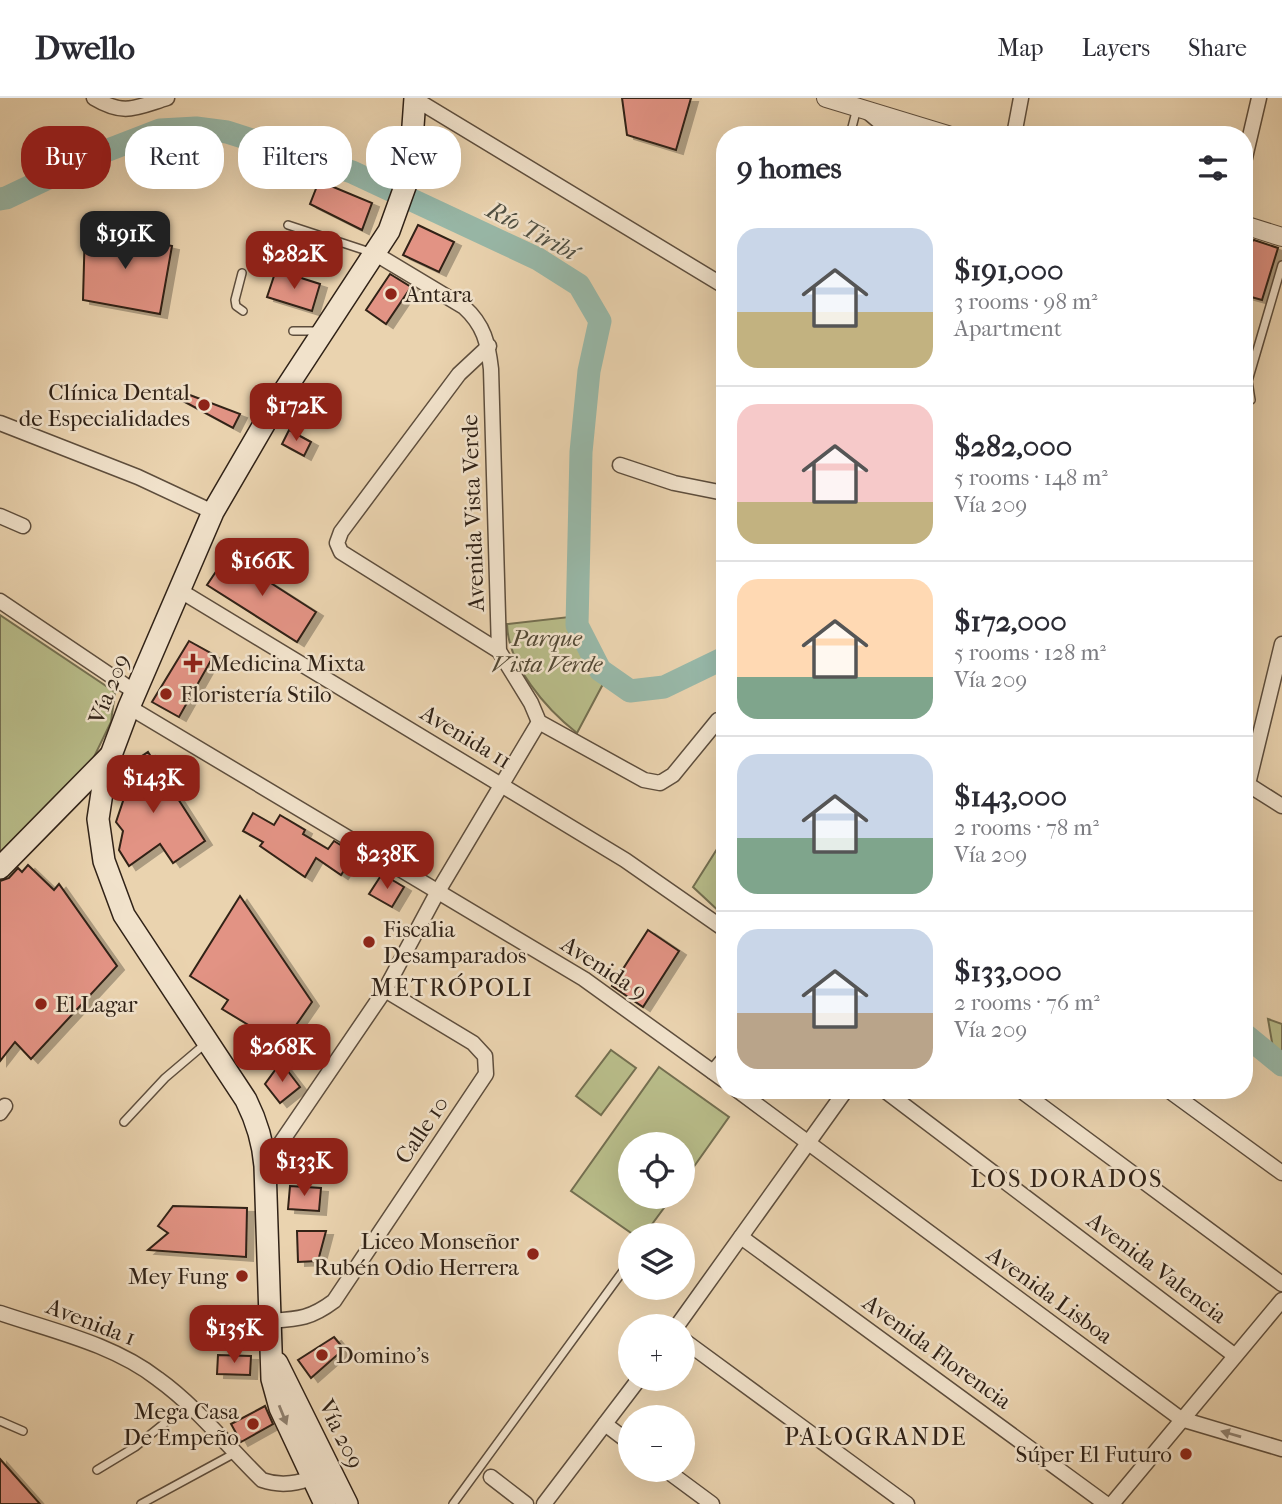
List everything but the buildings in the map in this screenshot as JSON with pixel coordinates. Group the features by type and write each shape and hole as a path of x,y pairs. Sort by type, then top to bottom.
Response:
{"main road":[{"name":"Vía 209","path":"346,1504 320,1475 280,1408 272,1379 265,1166 257,1122 246,1100 124,915 104,861 98,820 111,755 213,512 277,402 389,232 407,181 415,99"},
{"path":"0,867 111,755"},
{"name":"Vía 209","path":"320,1475 325,1504"}],"street":[{"path":"93,98 111,108 126,110 167,98"},
{"path":"826,98 919,126"},
{"path":"1016,126 1021,98"},
{"path":"1252,126 1259,98"},
{"path":"415,99 716,281"},
{"path":"861,108 884,126"},
{"path":"1253,228 1282,237"},
{"name":"Avenida Vista Verde","path":"374,253 464,307 484,330 489,346 499,651 531,703 539,722"},
{"path":"489,346 460,374 341,532 337,543 341,552 499,651"},
{"path":"0,424 138,477 213,512"},
{"path":"620,465 674,483 716,491"},
{"path":"0,516 23,526"},
{"name":"Avenida 11","path":"179,590 625,860 716,923"},
{"name":"Avenida 9","path":"0,601 132,700 437,893 584,979 716,1074"},
{"path":"1253,756 1282,644"},
{"path":"265,1166 385,990 437,893 539,722 644,780 660,783 673,775 716,722"},
{"path":"1253,787 1282,806"},
{"name":"Calle 10","path":"269,1321 295,1320 317,1314 334,1301 486,1074 487,1064 481,1050 473,1043 385,990"},
{"path":"749,1099 807,1144"},
{"path":"686,1314 840,1099"},
{"name":"Avenida Valencia","path":"896,1099 1234,1355"},
{"path":"1032,1099 1282,1284"},
{"path":"1180,1099 1282,1173"},
{"name":"Avenida Lisboa","path":"807,1144 1181,1419 1282,1449"},
{"name":"Avenida Florencia","path":"741,1237 1106,1504"},
{"path":"1112,1504 1282,1300"},
{"name":"Avenida 1","path":"0,1313 102,1347 135,1363 158,1378 262,1480 276,1485 320,1475"},
{"path":"695,1349 907,1504"},
{"path":"544,1504 630,1391"},
{"path":"605,1424 618,1434"},
{"path":"491,1477 526,1504"},
{"path":"682,1482 712,1504"}],"lane":[{"path":"854,126 861,108"},
{"path":"288,225 374,253"},
{"path":"1253,364 1282,265"},
{"path":"242,273 235,300 236,306 243,311"},
{"path":"293,331 323,331"},
{"path":"124,1122 165,1078 208,1041"},
{"path":"453,1504 618,1277"},
{"path":"97,1470 135,1447 187,1405"},
{"path":"0,1421 23,1431"},
{"path":"141,1504 234,1453"}],"green space":[{"path":"0,615 115,692 111,722 93,759 0,856"},
{"name":"Parque Vista Verde","path":"569,617 581,653 603,684 577,733 541,699 521,670 509,639 507,624"},
{"path":"716,851 716,909 693,887"},
{"path":"1268,1019 1282,1024 1282,1055 1273,1048"},
{"path":"611,1050 636,1068 601,1115 576,1096"},
{"path":"659,1067 729,1117 695,1165 695,1132 618,1132 618,1209 663,1209 653,1223 618,1224 571,1191"}],"waterway":[{"name":"Río Tiribí","path":"0,199 103,152 160,130 196,128 227,132 352,172 538,259 579,285 600,321 589,371 581,452 577,625 600,670 630,691 664,687 716,662"},
{"name":"Río Tiribí","path":"1253,1041 1282,1065"}],"place":[{"name":"Antara","path":"391,294"},
{"name":"Clínica Dental de Especialidades","path":"204,405"},
{"name":"Medicina Mixta","path":"193,663"},
{"name":"Floristería Stilo","path":"166,694"},
{"name":"Fiscalia Desamparados","path":"369,942"},
{"name":"El Lagar","path":"41,1004"},
{"name":"Liceo Monseñor Rubén Odio Herrera","path":"533,1254"},
{"name":"Mey Fung","path":"242,1276"},
{"name":"Domino's","path":"322,1355"},
{"name":"Mega Casa De Empeño","path":"253,1424"},
{"name":"Súper El Futuro","path":"1186,1454"}],"district":[{"name":"METRÓPOLI","path":"452,988"},
{"name":"LOS DORADOS","path":"1067,1179"},
{"name":"PALOGRANDE","path":"876,1437"}]}
